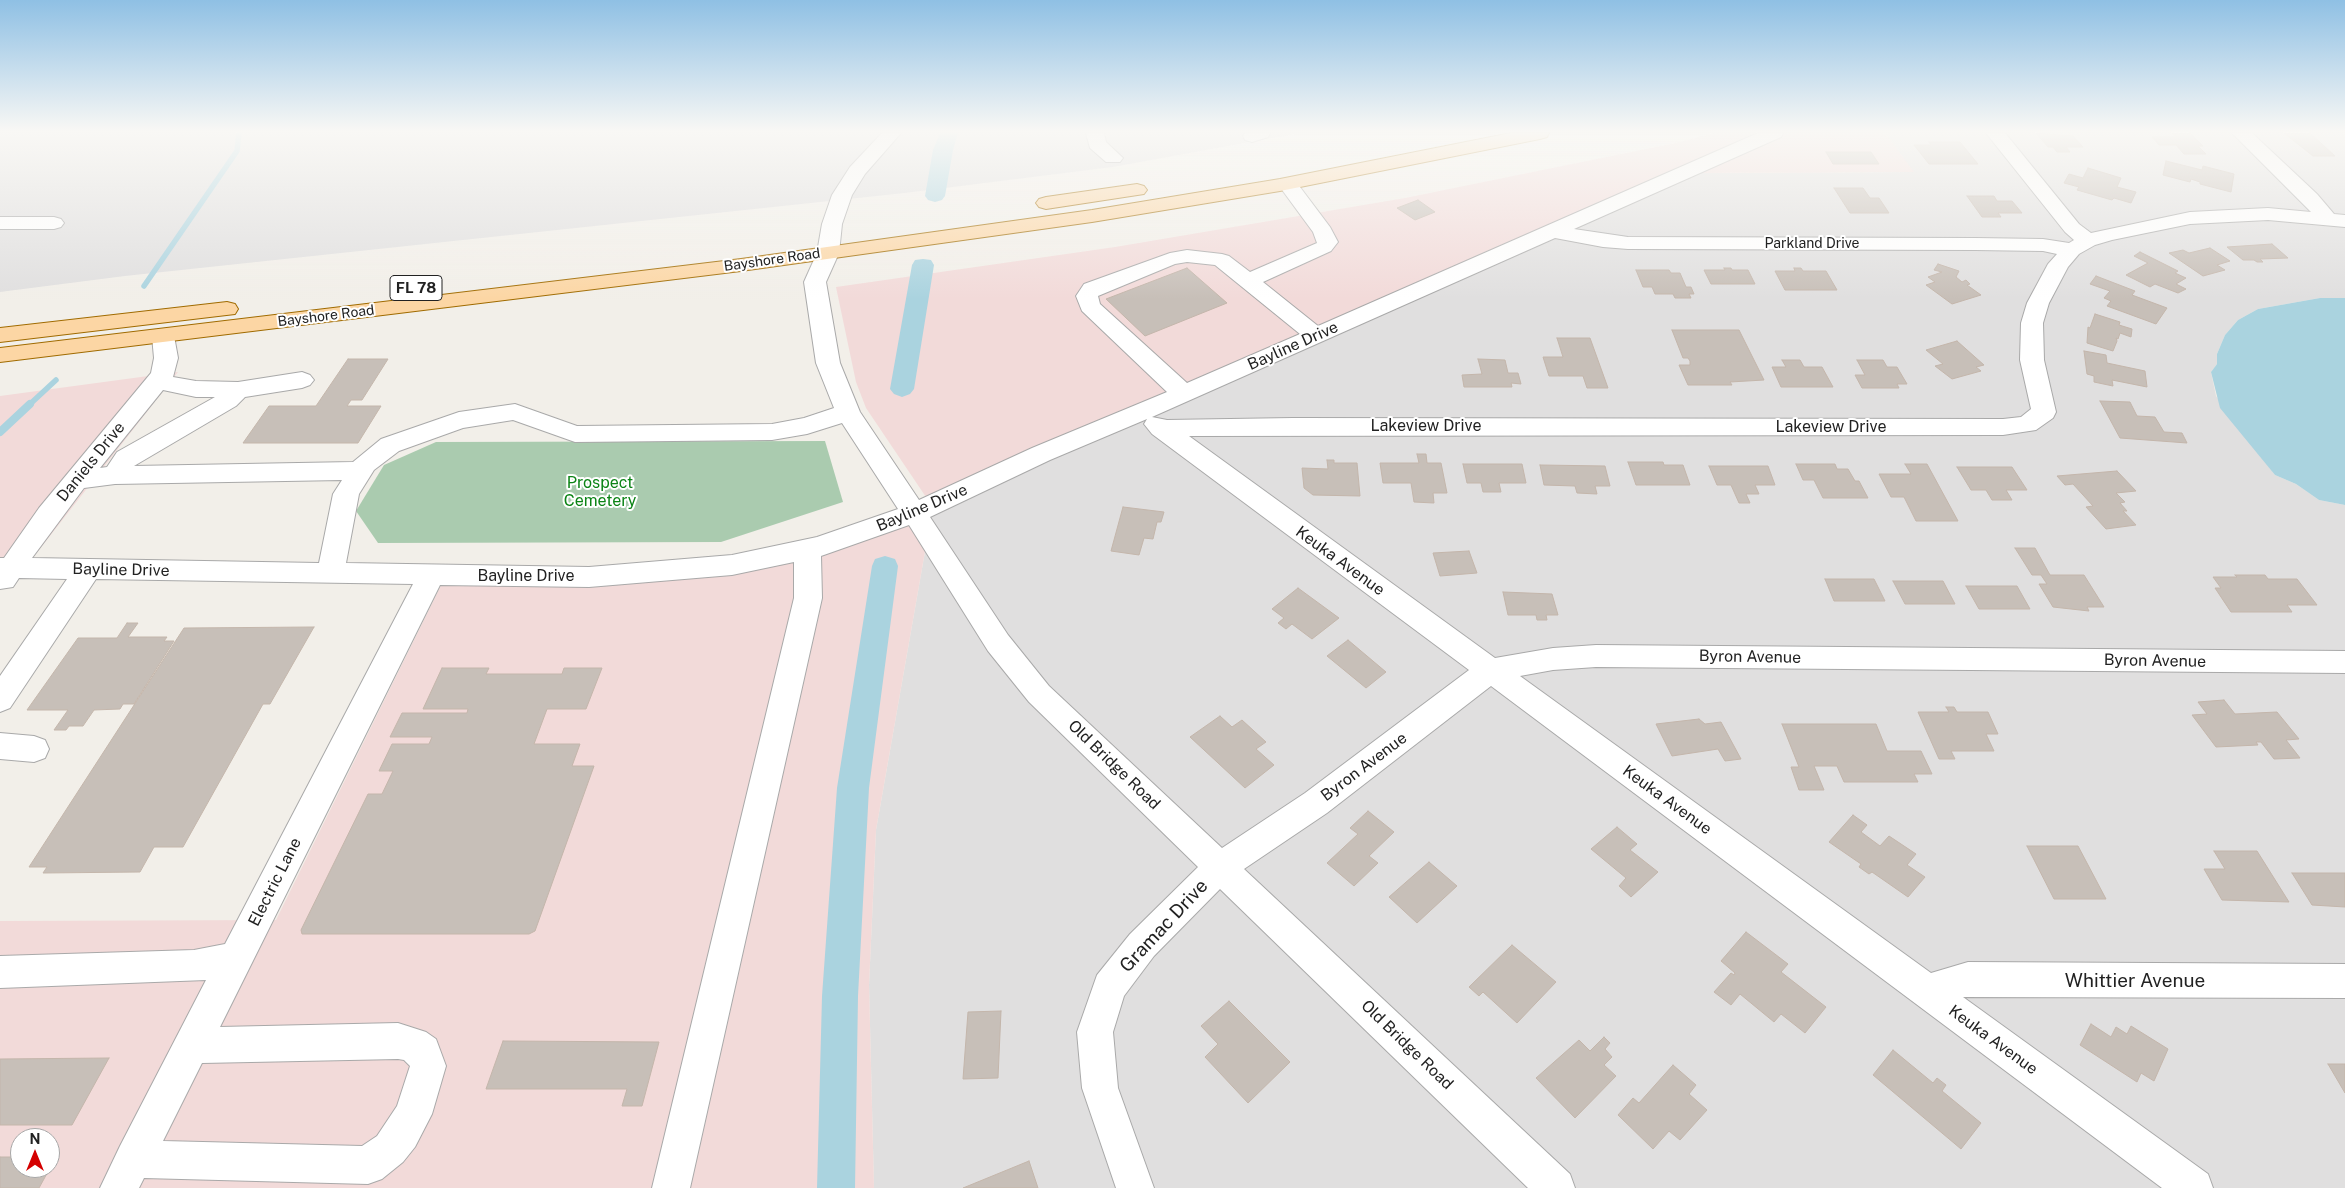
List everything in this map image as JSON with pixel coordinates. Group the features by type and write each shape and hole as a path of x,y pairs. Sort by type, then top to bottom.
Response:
{"main road":[{"name":"Bayshore Road","path":"0,355 163,336 829,244 1147,188"},
{"name":"Bayshore Road","path":"0,335 542,273 1092,216 1211,188"}],"street":[{"name":"Old Bridge Road","path":"846,188 842,195 829,244 815,282 828,363 848,412 884,470 915,513 998,642 1039,694 1556,1188"},
{"path":"1248,281 1324,248 1328,242 1323,231 1289,188"},
{"name":"Bayline Drive","path":"4,573 88,570 589,577 732,565 807,549 860,534 915,513 1041,454 1151,421 1184,394 1648,188"},
{"path":"2040,188 2072,228 2080,246 2146,226 2214,216 2268,214 2336,220"},
{"path":"2300,188 2336,220"},
{"path":"0,223 54,223"},
{"name":"Parkland Drive","path":"1552,231 1603,241 1628,243 2080,246"},
{"name":"Lakeview Drive","path":"1151,421 1293,426 2002,427 2027,424 2044,412 2032,360 2032,323 2038,302 2059,264 2080,246"},
{"path":"1184,394 1090,306 1087,296 1092,289 1170,259 1187,256 1222,260 1316,335"},
{"name":"Daniels Drive","path":"4,573 77,480 163,382 162,374 166,358 163,336"},
{"path":"120,467 134,426 163,382 196,389 238,390 302,380"},
{"path":"77,480 120,467 228,400 238,390"},
{"path":"330,574 346,494 365,464 390,445 459,420 515,412 575,434 772,432 807,426 848,412"},
{"name":"Keuka Avenue","path":"1151,421 2194,1188"},
{"path":"120,467 361,471"},
{"path":"671,1188 808,598 807,549"},
{"path":"0,700 88,570"},
{"name":"Electric Lane","path":"126,1173 431,575"},
{"name":"Byron Avenue","path":"1220,867 1316,803 1467,690 1489,670 1553,658 1596,656 2345,662"},
{"path":"0,746 34,748"},
{"name":"Gramac Drive","path":"1135,1188 1100,1088 1095,1032 1109,987 1142,945 1220,867"},
{"path":"0,972 194,966 235,959"},
{"name":"Whittier Avenue","path":"1928,992 1968,979 2345,981"},
{"path":"126,1173 368,1165 390,1149 413,1114 428,1066 423,1052 413,1045 398,1041 191,1045"}],"shaded area":[{"path":"0,188 941,188 125,276 0,292"},
{"path":"1452,188 1665,188 933,506 876,830 869,985 874,1188 0,1188 0,921 276,920 446,575 752,561 932,506 866,408 856,382 836,287 1115,247"},
{"path":"1665,188 2345,188 2345,298 2320,298 2258,309 2238,320 2225,335 2217,354 2217,364 2211,372 2216,396 2275,475 2296,484 2319,500 2345,505 2345,1188 874,1188 869,985 876,830 933,506"},
{"path":"178,372 28,564 0,564 0,396"}],"green space":[{"name":"Prospect Cemetery","path":"825,441 843,502 721,542 378,543 356,511 384,465 436,442"}],"water":[{"path":"2320,298 2345,298 2345,505 2319,500 2296,484 2275,475 2220,408 2211,372 2217,364 2217,354 2225,335 2238,320 2258,309"}],"building":[{"path":"1834,188 1863,188 1870,198 1879,198 1889,213 1850,213"},
{"path":"2078,188 2122,188 2136,192 2131,203 2114,198 2112,200 2077,190"},
{"path":"2217,188 2232,188 2231,192"},
{"path":"1967,196 1994,196 1997,201 2012,201 2022,213 1998,213 2001,217 1982,217"},
{"path":"1418,200 1435,212 1415,220 1397,208"},
{"path":"2272,244 2288,258 2260,259 2263,262 2243,260 2227,247"},
{"path":"2210,248 2230,261 2217,265 2225,270 2203,276 2169,253 2183,250 2189,253"},
{"path":"2140,252 2178,271 2175,273 2186,278 2176,284 2186,289 2178,293 2155,284 2150,287 2126,275 2148,263 2134,256"},
{"path":"1938,264 1959,271 1956,277 1962,282 1966,280 1970,284 1967,285 1981,295 1952,304 1926,285 1935,282 1928,277 1942,272 1934,270"},
{"path":"1187,268 1227,303 1145,336 1106,299"},
{"path":"1724,268 1748,270 1755,284 1711,284 1704,270 1725,270"},
{"path":"1794,268 1801,268 1803,271 1826,271 1837,290 1785,290 1775,271 1795,271"},
{"path":"1636,270 1669,270 1671,273 1680,273 1686,287 1691,287 1694,294 1689,294 1691,298 1675,298 1673,294 1655,294 1652,287 1643,287"},
{"path":"2096,276 2135,291 2132,295 2167,308 2156,324 2107,306 2111,301 2104,298 2110,291 2090,284"},
{"path":"2095,314 2120,322 2119,325 2132,329 2131,337 2120,333 2118,339 2116,338 2117,341 2113,351 2087,343 2088,327 2090,328"},
{"path":"1672,330 1739,330 1764,380 1730,382 1732,385 1688,385 1679,365 1690,365 1690,361 1688,358 1683,358"},
{"path":"1557,338 1590,338 1608,388 1587,388 1583,376 1549,376 1543,357 1563,357"},
{"path":"1957,341 1984,365 1976,367 1981,371 1952,379 1935,366 1943,364 1926,350"},
{"path":"2084,351 2106,355 2107,363 2145,371 2147,387 2112,380 2113,386 2094,382 2094,376 2087,374"},
{"path":"348,359 388,359 362,400 351,400 347,406 381,406 358,443 243,443 269,406 316,406"},
{"path":"1478,359 1505,360 1508,373 1518,373 1521,384 1511,383 1512,387 1464,387 1462,375 1482,374"},
{"path":"1782,360 1800,360 1804,367 1822,367 1833,387 1781,387 1772,367 1786,367"},
{"path":"1857,360 1883,360 1887,367 1897,367 1907,384 1897,384 1899,388 1862,388 1855,375 1865,375"},
{"path":"2100,401 2130,402 2137,416 2155,417 2164,432 2182,433 2187,443 2120,438"},
{"path":"1417,454 1426,454 1427,463 1441,463 1447,493 1433,493 1434,503 1414,502 1411,483 1383,483 1380,463 1419,463"},
{"path":"1327,460 1334,460 1334,463 1357,463 1360,496 1313,495 1304,488 1302,468 1328,469"},
{"path":"1628,462 1663,462 1664,465 1683,465 1690,485 1636,485"},
{"path":"1463,464 1522,464 1526,483 1499,483 1501,492 1483,492 1481,483 1467,483"},
{"path":"1796,464 1835,464 1837,469 1848,469 1855,481 1859,481 1868,498 1823,498 1814,480 1803,480"},
{"path":"1905,464 1927,464 1958,521 1916,521 1904,497 1891,497 1879,474 1911,474"},
{"path":"1540,465 1605,466 1610,486 1595,486 1597,494 1577,493 1575,486 1544,485"},
{"path":"1709,466 1768,466 1775,485 1755,485 1759,494 1746,494 1750,503 1739,503 1731,485 1717,485"},
{"path":"1957,467 2012,467 2027,490 2006,490 2012,500 1992,500 1986,490 1971,490"},
{"path":"2117,471 2136,491 2116,493 2125,502 2120,503 2127,511 2123,511 2136,525 2106,529 2086,507 2093,506 2073,484 2065,485 2057,476"},
{"path":"1123,507 1164,512 1161,522 1157,522 1153,539 1144,538 1139,555 1111,551"},
{"path":"2015,548 2035,548 2050,575 2084,575 2104,607 2087,607 2089,611 2053,607 2039,584 2047,584 2041,575 2032,575"},
{"path":"1469,551 1477,573 1440,576 1433,553"},
{"path":"2235,575 2265,575 2268,579 2297,579 2317,605 2287,605 2292,612 2231,612 2215,588 2221,588 2213,577 2237,577"},
{"path":"1825,579 1874,579 1885,601 1834,601"},
{"path":"1893,581 1943,581 1955,604 1905,604"},
{"path":"1966,586 2017,586 2030,609 1979,609"},
{"path":"1298,588 1339,618 1312,639 1292,624 1286,629 1278,623 1284,618 1272,609"},
{"path":"1503,592 1552,594 1558,615 1546,615 1547,620 1537,620 1536,615 1508,615"},
{"path":"127,623 138,623 128,637 167,637 164,641 174,641 134,704 123,704 120,709 94,710 83,726 69,726 66,730 54,730 68,710 27,710 78,638 117,638"},
{"path":"314,627 270,704 263,704 183,847 154,847 140,872 43,873 47,867 29,867 184,628"},
{"path":"1348,640 1386,672 1366,688 1327,656"},
{"path":"442,668 489,668 486,674 562,674 564,668 602,668 586,709 547,709 534,744 580,744 572,766 594,766 535,931 529,934 302,934 301,930 368,794 382,794 393,771 379,771 392,744 429,744 432,737 390,737 402,713 467,713 468,709 423,709"},
{"path":"2224,700 2235,714 2277,712 2299,739 2286,740 2300,758 2274,759 2261,742 2256,742 2258,745 2216,747 2192,715 2207,714 2198,702"},
{"path":"1946,707 1954,707 1957,712 1988,712 1998,734 1986,734 1994,751 1951,751 1955,759 1939,759 1918,712 1949,712"},
{"path":"1220,716 1232,727 1242,720 1266,742 1256,749 1274,765 1245,788 1190,737"},
{"path":"1699,719 1705,724 1721,722 1741,759 1725,761 1718,749 1672,756 1656,724"},
{"path":"1782,724 1876,724 1887,751 1921,751 1932,774 1914,774 1918,782 1844,782 1837,766 1814,766 1824,790 1799,790 1791,767 1799,767"},
{"path":"1368,811 1394,832 1369,856 1378,863 1354,886 1327,863 1358,834 1350,828"},
{"path":"1853,815 1867,825 1861,832 1880,846 1889,836 1916,854 1907,865 1925,877 1908,897 1872,872 1869,874 1859,867 1861,864 1829,842"},
{"path":"1617,827 1637,844 1630,850 1658,872 1631,897 1619,886 1626,878 1591,849"},
{"path":"2027,846 2078,846 2106,899 2054,899"},
{"path":"2214,851 2257,851 2289,902 2222,900 2204,869 2225,869"},
{"path":"1429,862 1457,886 1417,923 1389,897"},
{"path":"2292,873 2345,873 2345,907 2312,905"},
{"path":"1746,932 1788,964 1781,972 1826,1007 1805,1033 1781,1014 1774,1022 1740,994 1731,1005 1714,992 1731,973 1734,975 1735,973 1721,961"},
{"path":"1512,945 1556,982 1517,1023 1483,992 1479,996 1469,987"},
{"path":"1229,1001 1290,1062 1248,1103 1205,1057 1218,1044 1201,1026"},
{"path":"1001,1011 998,1078 963,1079 968,1012"},
{"path":"2091,1024 2111,1037 2116,1027 2127,1034 2131,1026 2168,1049 2154,1081 2141,1073 2137,1082 2080,1045"},
{"path":"1604,1037 1610,1043 1605,1049 1612,1057 1604,1065 1616,1076 1575,1118 1536,1078 1579,1040 1590,1051"},
{"path":"503,1041 659,1042 642,1106 622,1106 627,1089 486,1089"},
{"path":"1893,1050 1933,1083 1937,1078 1946,1085 1942,1091 1981,1123 1961,1149 1873,1075"},
{"path":"109,1058 72,1125 0,1125 0,1059"},
{"path":"2328,1064 2345,1064 2345,1093"},
{"path":"1673,1065 1696,1085 1689,1094 1707,1110 1680,1140 1669,1131 1653,1149 1618,1115 1633,1098 1639,1103"},
{"path":"0,1157 10,1157 10,1178 44,1178 39,1188 0,1188"},
{"path":"1029,1161 1038,1188 963,1188"}],"waterway":[{"path":"144,286 211,188"},
{"path":"935,196 936,188"},
{"path":"902,389 923,265"},
{"path":"29,405 56,380"},
{"path":"0,432 30,404"},
{"path":"836,1188 840,996 853,788 885,566"}]}
